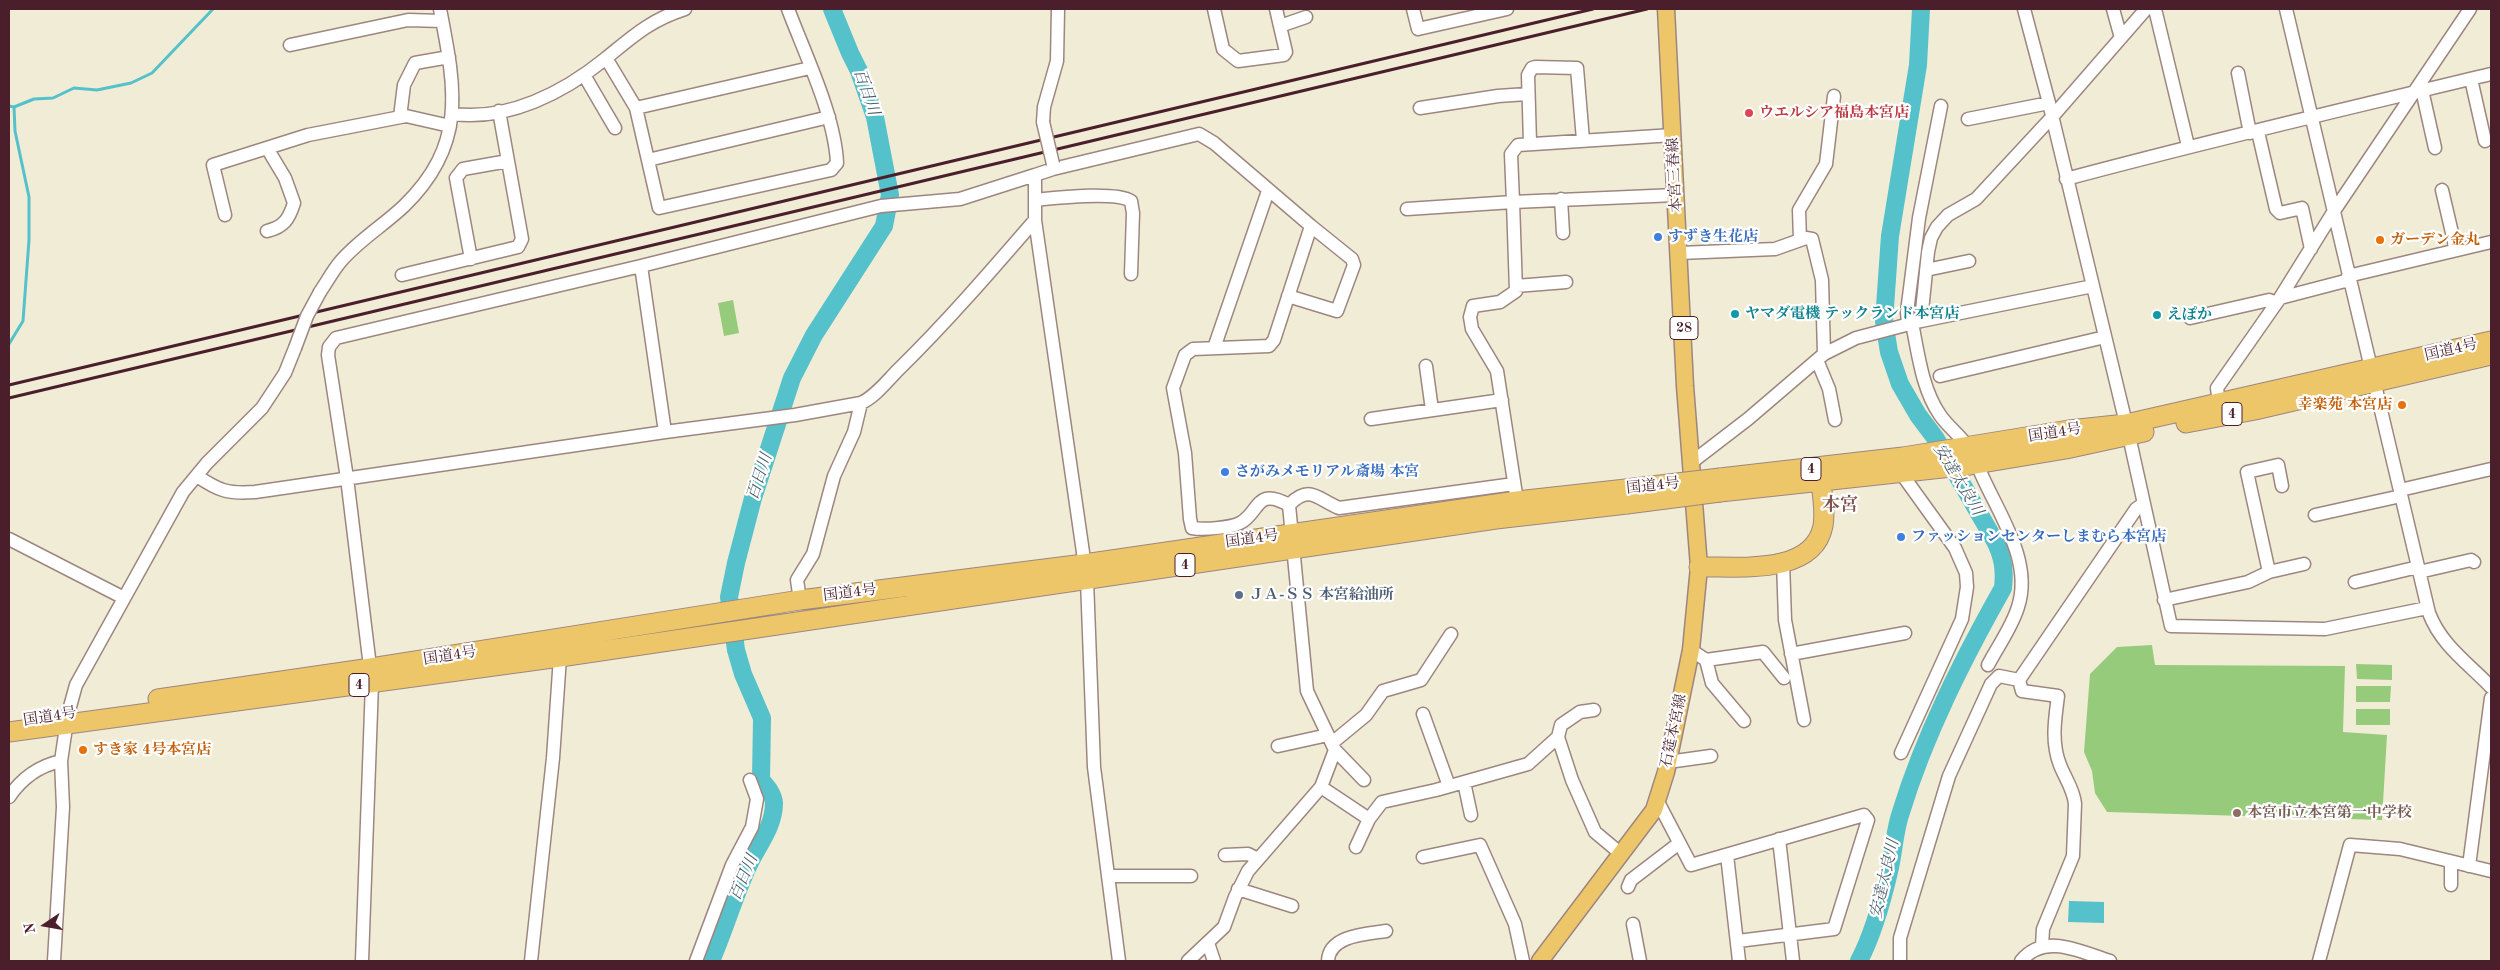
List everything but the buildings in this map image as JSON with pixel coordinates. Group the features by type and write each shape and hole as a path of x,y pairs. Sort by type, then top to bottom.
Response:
{"highway":[{"name":"国道4号","path":"9,723 67,719 371,676 560,657 1086,572 1293,541 1627,496 1820,474 1904,468 2255,410 2491,340"},
{"name":"国道4号","path":"2128,430 2219,403 2491,355"},
{"path":"1699,567 1742,566 1783,562 1807,554 1819,539 1824,515 1820,474"},
{"name":"国道4号","path":"1293,541 1515,493 1627,496"},
{"name":"国道4号","path":"371,676 705,614 800,600 1086,572"},
{"name":"国道4号","path":"9,732 67,719"}],"main road":[{"name":"本宮三春線","path":"1666,9 1686,386 1692,462"},
{"name":"石筵本宮線","path":"1540,961 1654,810 1658,802 1691,650 1699,567 1692,462"}],"street":[{"path":"225,216 212,165 308,135 400,117 452,120 529,104 568,85 606,58 642,28 669,14 685,9"},
{"path":"606,58 636,108 659,208 831,170 837,163 837,155 829,117 788,9"},
{"path":"1053,166 1043,122 1044,106 1057,61 1058,9"},
{"path":"1214,9 1223,49 1238,61 1284,55 1286,52 1276,9"},
{"path":"1414,9 1418,29 1468,13 1487,13 1507,9"},
{"path":"2024,9 2049,102 2066,179 2128,430 2170,626 2325,629 2427,608"},
{"path":"2113,9 2121,38"},
{"path":"1912,324 1926,270 1931,238 1938,227 1948,215 1976,199 2052,117 2146,9"},
{"path":"2155,9 2188,146"},
{"path":"2286,9 2427,608 2434,627 2446,645 2491,687"},
{"path":"2219,403 2217,388 2277,302 2334,211 2419,90 2470,9"},
{"path":"54,961 63,807 60,761 67,719 76,685 182,492 262,408 285,373 307,316 320,292 341,261 403,207 431,175 452,120 453,86 441,15 408,20 290,45"},
{"path":"1280,26 1306,17"},
{"path":"400,117 404,85 415,63 449,57"},
{"path":"636,108 810,68"},
{"path":"1530,143 1528,75 1532,68 1577,68 1582,140"},
{"path":"2238,73 2276,209 2280,213 2302,208 2311,249"},
{"path":"584,74 615,128"},
{"path":"2066,179 2188,146 2311,119 2419,90 2491,74"},
{"path":"2471,79 2485,141"},
{"path":"2419,90 2435,148"},
{"path":"1420,108 1498,96 1528,94"},
{"path":"1800,240 1799,210 1826,164 1834,96"},
{"path":"1968,119 2049,102"},
{"path":"1941,106 1919,218 1907,312 1934,405 1970,456 2017,554 2021,581 2019,605 2015,617 1988,665"},
{"path":"402,275 518,248 522,239 499,111"},
{"path":"648,160 829,117"},
{"path":"362,961 371,676 347,478 328,355 329,347 336,338 887,206 960,199 1035,175 1053,166 1199,134 1214,143 1268,191 1352,259 1354,265 1337,311 1288,296"},
{"path":"1289,505 1301,495 1308,494 1316,495 1339,508 1515,493 1497,371 1477,342 1472,330 1470,317 1473,306 1500,302 1510,297 1516,291 1511,154 1518,145 1530,143 1673,135"},
{"path":"267,148 285,178 294,203 285,222 280,227 267,231"},
{"path":"471,259 456,178 462,169 508,161"},
{"path":"1035,175 1035,220 1086,572 1094,767 1119,961"},
{"path":"2442,190 2456,250"},
{"path":"1214,348 1268,191"},
{"path":"1407,209 1561,199 1676,195"},
{"path":"1035,200 1082,196 1118,198 1131,201 1133,213 1131,274"},
{"path":"1561,199 1563,233"},
{"path":"196,476 214,488 226,492 239,493 795,415 861,403 871,397 913,356 1035,220"},
{"path":"1289,505 1280,500 1268,498 1258,504 1240,523 1211,528 1192,528 1186,460 1173,388 1185,355 1193,349 1269,346 1274,340 1311,226"},
{"path":"1680,253 1775,249 1809,237 1812,239 1819,266 1823,297 1820,357 1835,420"},
{"path":"2190,318 2269,300 2277,302 2349,278 2491,242"},
{"path":"1926,270 1969,261"},
{"path":"640,266 665,432"},
{"path":"1516,286 1566,282"},
{"path":"1692,462 1748,419 1820,357 1856,338 1912,324 2093,286"},
{"path":"1940,376 2105,336"},
{"path":"1426,366 1432,410"},
{"path":"1371,419 1502,400"},
{"path":"800,600 797,580 813,554 834,476 854,432 861,403"},
{"path":"2269,572 2247,472 2278,465 2282,486"},
{"path":"1901,753 1962,619 1967,587 1964,567 1955,548 1904,468"},
{"path":"2315,515 2491,469"},
{"path":"2042,946 2044,930 2073,856 2075,804 2074,796 2059,763 2053,731 2058,696 2022,691 2020,680 2136,509 2143,504"},
{"path":"1289,505 1307,691 1332,743 1364,780"},
{"path":"9,539 124,598"},
{"path":"2355,582 2471,560 2474,562"},
{"path":"1783,562 1785,620 1804,720"},
{"path":"2164,600 2248,582 2269,572 2304,564"},
{"path":"1791,654 1905,633"},
{"path":"1278,746 1332,743 1366,715 1383,691 1421,680 1450,634"},
{"path":"1691,650 1706,660 1763,652 1784,678"},
{"path":"531,961 553,758 560,657"},
{"path":"1706,660 1712,684 1744,722"},
{"path":"1900,961 1900,938 1949,776 1994,680 1998,676 2020,680"},
{"path":"2469,866 2491,698"},
{"path":"1594,710 1580,712 1561,725 1558,737 1572,780 1596,832 1620,853"},
{"path":"1423,714 1449,786"},
{"path":"1356,847 1368,819 1382,802 1528,764 1558,737"},
{"path":"1188,961 1224,927 1238,888 1258,859 1321,787 1332,743"},
{"path":"1668,762 1711,756"},
{"path":"9,797 25,778 40,767 60,761"},
{"path":"696,961 727,878 752,827 756,799 750,780"},
{"path":"1464,782 1471,815"},
{"path":"1321,787 1368,819"},
{"path":"1658,802 1678,844 1691,865 1864,815 1868,820 1834,929 1738,940"},
{"path":"1779,839 1794,961"},
{"path":"1628,887 1631,880 1678,844"},
{"path":"1423,857 1480,845 1515,924 1523,961"},
{"path":"2319,961 2350,845 2385,846 2491,871"},
{"path":"1225,855 1248,854 1258,859"},
{"path":"1726,855 1738,940 1739,961"},
{"path":"2451,862 2451,885"},
{"path":"1108,876 1191,876"},
{"path":"1238,888 1292,906"},
{"path":"1632,924 1640,961"},
{"path":"1328,961 1330,952 1339,942 1386,931"},
{"path":"1208,943 1214,961"},
{"path":"2021,961 2031,951 2042,946 2060,945 2110,961"}],"green space":[{"path":"733,300 739,333 724,336 718,303"},
{"path":"2152,645 2155,665 2345,666 2343,732 2387,735 2382,820 2107,812 2095,793 2092,771 2084,752 2090,674 2117,647"},
{"path":"2356,664 2392,665 2392,680 2357,679"},
{"path":"2356,686 2391,686 2390,702 2356,702"},
{"path":"2356,709 2390,709 2390,725 2356,725"}],"water":[{"path":"2069,901 2104,902 2104,923 2068,922"}],"waterway":[{"path":"9,106 14,107 34,99 53,98 74,88 97,90 131,83 152,73 213,9"},
{"name":"百日川","path":"711,961 746,871 768,830 774,803 771,793 761,780 762,718 743,674 736,650 729,597 736,563 753,498 792,378 814,335 884,226 890,195 875,117 859,71 832,9"},
{"name":"安達太良川","path":"1859,961 1869,940 1880,906 1891,864 1895,834 1921,754 1959,670 2003,588 2004,581 2002,558 1995,541 1936,439 1918,415 1900,384 1889,352 1884,321 1890,236 1918,65 1921,9"},
{"path":"9,344 23,321 29,240 29,197 15,131 14,107"}],"railway":[{"path":"9,385 1593,9"},
{"path":"9,398 1647,9"}],"place":[{"name":"ウエルシア福島本宮店","path":"1749,113"},
{"name":"すずき生花店","path":"1658,237"},
{"name":"ガーデン金丸","path":"2380,240"},
{"name":"ヤマダ電機 テックランド本宮店","path":"1735,314"},
{"name":"えぽか","path":"2157,315"},
{"name":"幸楽苑 本宮店","path":"2402,405"},
{"name":"さがみメモリアル斎場 本宮","path":"1225,472"},
{"name":"ファッションセンターしまむら本宮店","path":"1901,537"},
{"name":"ＪＡ-ＳＳ 本宮給油所","path":"1239,595"},
{"name":"すき家 4号本宮店","path":"83,750"},
{"name":"本宮市立本宮第一中学校","path":"2237,813"}],"district":[{"name":"本宮","path":"1840,505"}]}
